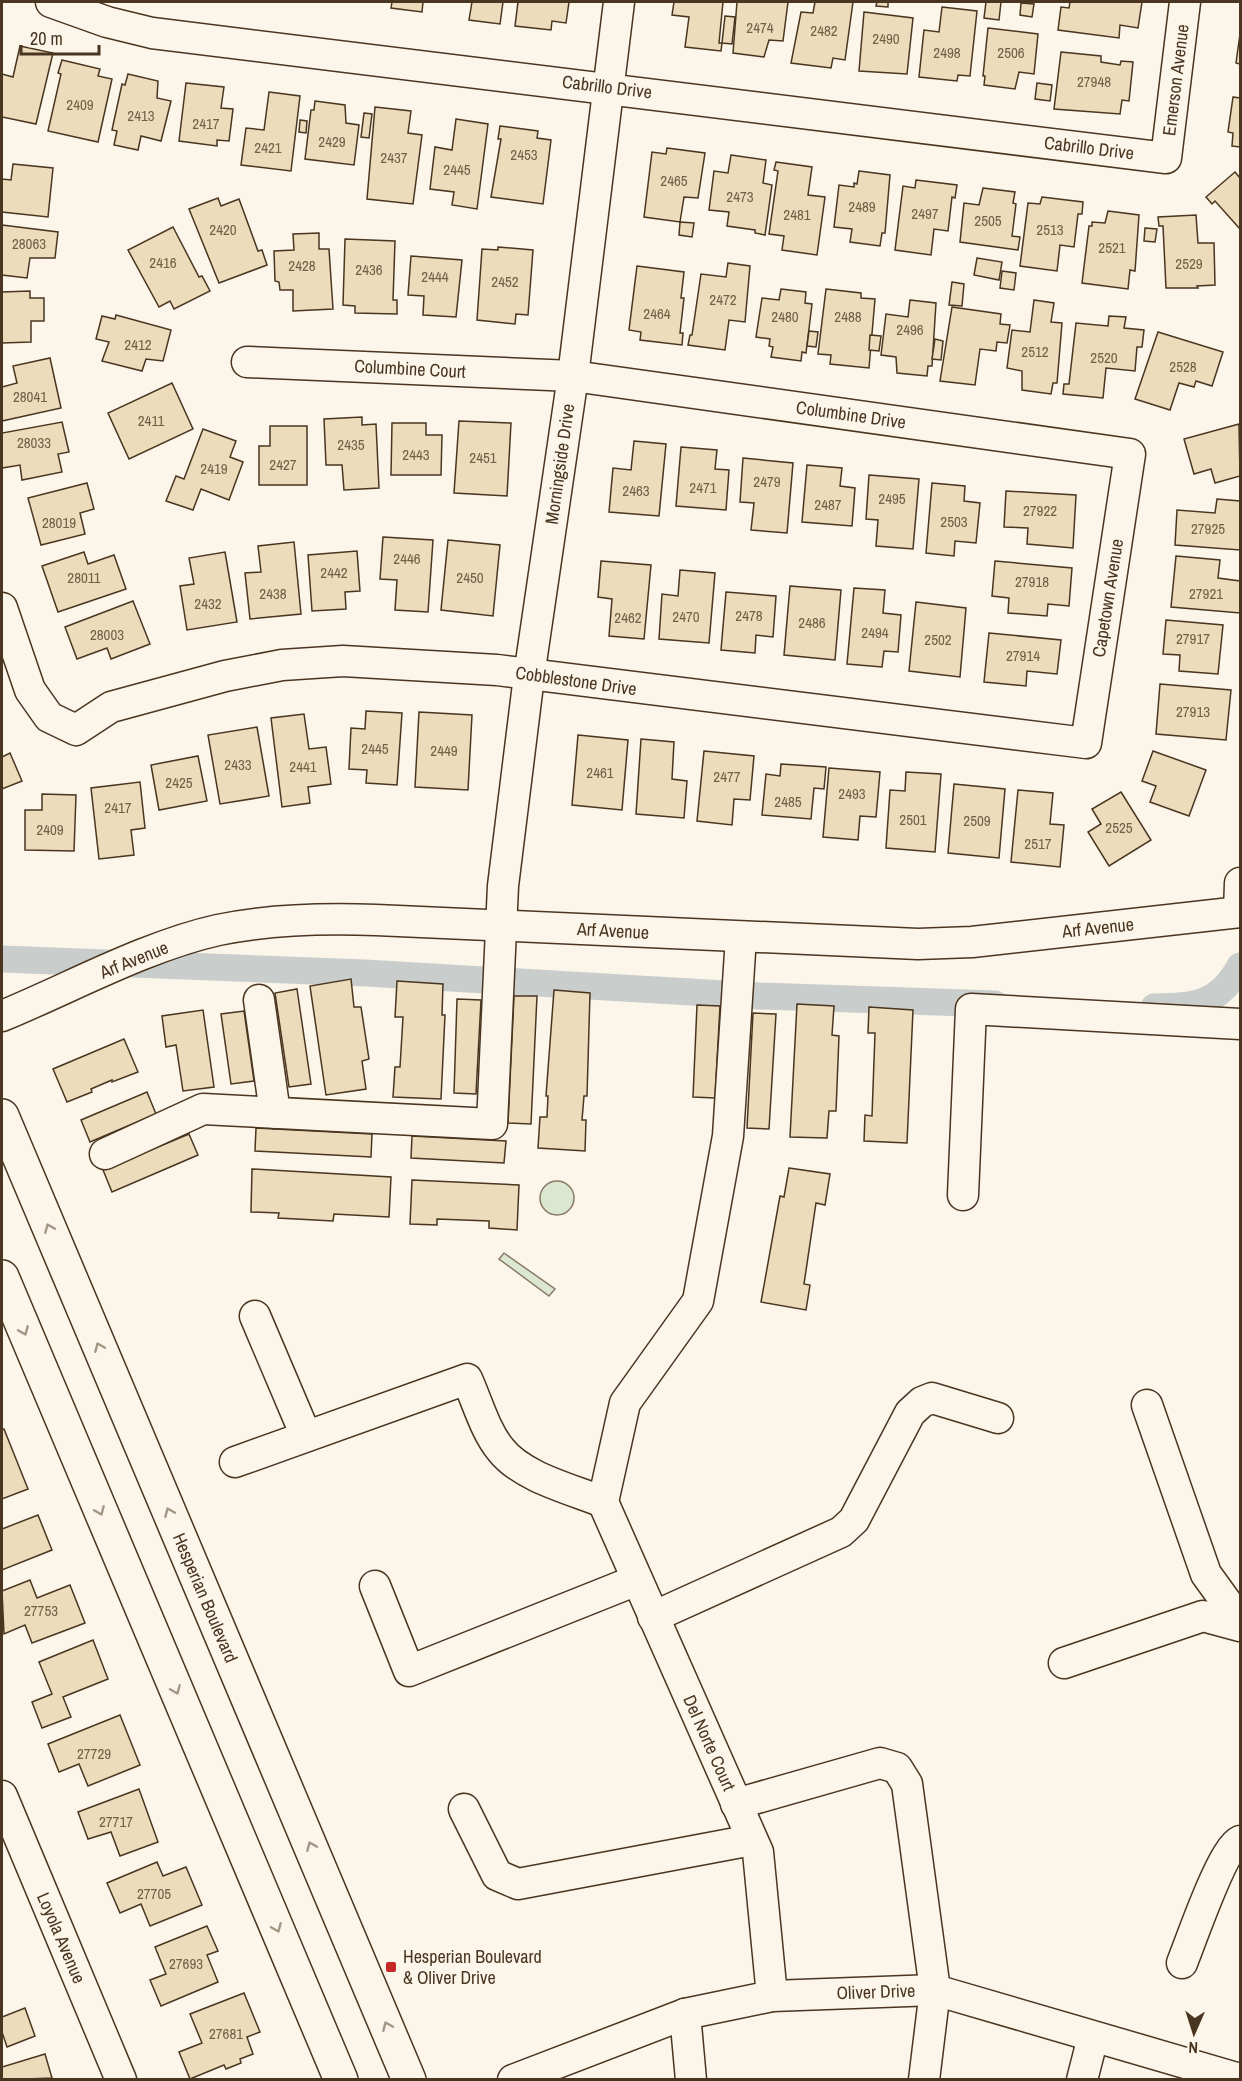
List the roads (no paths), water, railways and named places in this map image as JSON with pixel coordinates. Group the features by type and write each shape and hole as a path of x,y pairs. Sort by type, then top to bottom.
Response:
{"main road":[{"name":"Hesperian Boulevard","path":"2,1116 409,2079"},
{"path":"2,1277 341,2079"}],"street":[{"name":"Cabrillo Drive","path":"51,2 107,22 152,33 608,87 1166,158"},
{"name":"Morningside Drive","path":"275,1113 492,1124 499,926 529,676 573,376 620,2"},
{"name":"Emerson Avenue","path":"1166,158 1185,2"},
{"name":"Columbine Court","path":"247,362 573,376"},
{"name":"Columbine Drive","path":"573,376 1130,454"},
{"name":"Capetown Avenue","path":"1086,743 1130,454"},
{"name":"Cobblestone Drive","path":"2,609 30,690 49,717 76,730 111,707 225,676 282,665 342,661 398,662 497,670 529,676 1086,743"},
{"name":"Arf Avenue","path":"2,1016 161,949 216,931 269,921 324,918 918,944 962,942 1240,902"},
{"path":"235,1462 467,1379 495,1441 513,1463 527,1472 603,1502 625,1403 698,1302 728,1136 741,937"},
{"path":"105,1154 203,1109 275,1113 259,1000"},
{"path":"963,1195 971,1009 1240,1024"},
{"path":"255,1316 306,1436"},
{"path":"653,1617 841,1532 854,1520 910,1413 922,1402 932,1398 998,1418"},
{"path":"1148,1405 1206,1574 1240,1621"},
{"name":"Del Norte Court","path":"603,1502 758,1852 771,1996"},
{"path":"375,1586 409,1671 637,1580"},
{"path":"1064,1663 1203,1616 1240,1626"},
{"path":"736,1804 880,1763 897,1768 907,1784 935,1990 924,2079"},
{"name":"Loyola Avenue","path":"2,1796 11,1845 121,2079"},
{"path":"464,1809 497,1875 518,1884 752,1840"},
{"path":"1182,1963 1224,1860 1234,1844 1240,1841"},
{"name":"Oliver Drive","path":"513,2079 685,2014 771,1996 935,1990 1240,2079"},
{"path":"685,2014 690,2079"},
{"path":"1083,2079 1093,2037"}],"waterway":[{"path":"2,959 365,973 759,996 995,1004"},
{"path":"1154,1007 1182,1006 1205,1001 1223,989 1240,966"}],"place":[{"name":"Hesperian Boulevard & Oliver Drive","path":"391,1967"}]}
